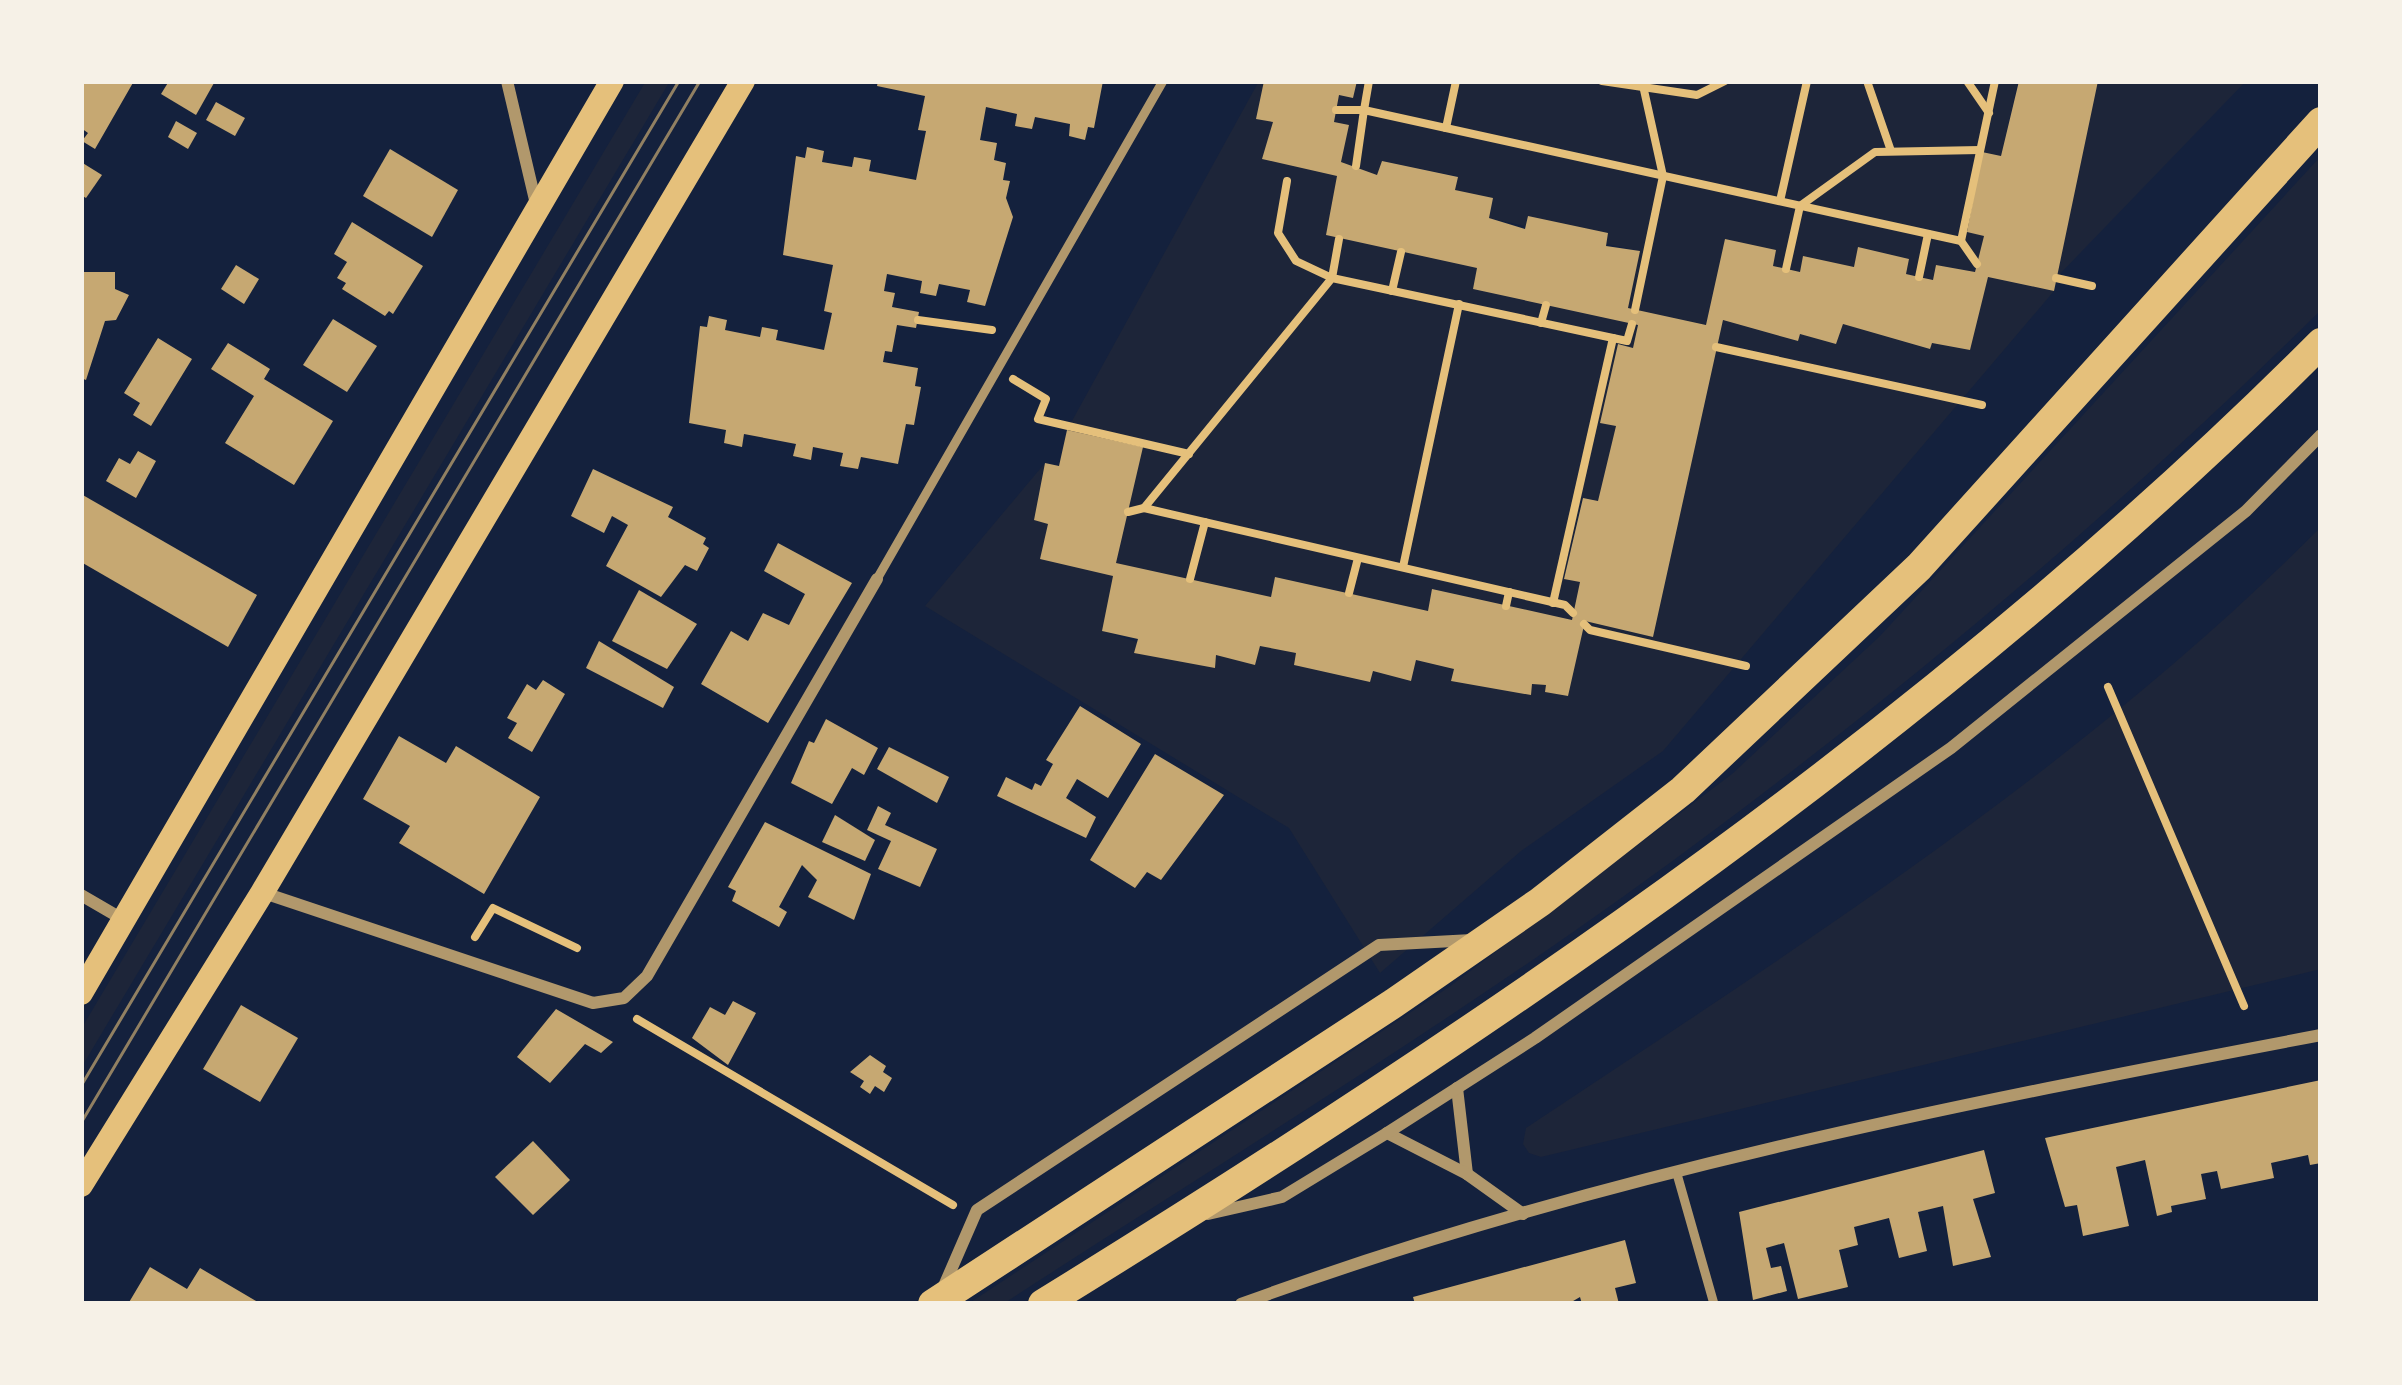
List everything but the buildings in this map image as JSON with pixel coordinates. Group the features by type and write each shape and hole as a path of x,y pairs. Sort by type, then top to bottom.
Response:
{"main road":[{"path":"81,993 612,81"},
{"path":"81,1185 262,893 743,81"},
{"path":"935,1302 1486,940 1683,790 1919,567 2321,122"},
{"path":"1042,1304 1493,1014 1750,832 1980,651 2255,409 2321,343"}],"street":[{"path":"507,81 536,206"},
{"path":"1177,1221 1282,1197 1457,1088 1951,748 2246,511 2321,435"},
{"path":"262,893 592,1003 624,998 647,976 877,579"},
{"path":"81,895 125,920"},
{"path":"935,1302 977,1210 1360,957 1379,945 1486,940"},
{"path":"1240,1304 1344,1266 1677,1174 1930,1112 2321,1035"},
{"path":"1457,1088 1466,1174"},
{"path":"1387,1133 1466,1174 1522,1214"}],"lane":[{"path":"877,579 1163,81"},
{"path":"1677,1174 1714,1304"}],"path":[{"path":"1356,166 1369,81"},
{"path":"1446,128 1456,81"},
{"path":"1602,81 1642,83 1697,95 1725,81"},
{"path":"1697,95 1702,81"},
{"path":"1780,201 1807,81"},
{"path":"1867,81 1891,152"},
{"path":"1967,81 1989,113"},
{"path":"1961,242 1995,81"},
{"path":"1635,310 1663,176 1642,83"},
{"path":"1336,110 1364,110 1928,234 1961,242 1977,264"},
{"path":"1786,269 1800,206 1875,152 1981,150"},
{"path":"1287,181 1278,232 1296,261 1332,278 1627,341 1633,327"},
{"path":"1919,278 1928,234"},
{"path":"1144,508 1332,278 1340,238"},
{"path":"1392,290 1401,252"},
{"path":"2056,278 2092,286"},
{"path":"1402,567 1459,304"},
{"path":"1541,323 1546,304"},
{"path":"918,320 1017,334"},
{"path":"1553,603 1613,338"},
{"path":"1716,346 1982,405"},
{"path":"997,370 1046,399 1038,419 1189,454"},
{"path":"1128,512 1144,508 1509,592 1574,613"},
{"path":"1190,580 1204,522"},
{"path":"1349,593 1358,558"},
{"path":"1506,606 1509,592"},
{"path":"1584,624 1590,630 1746,666"},
{"path":"2108,687 2244,1006"},
{"path":"476,937 493,908 577,948"},
{"path":"624,998 634,1017 953,1205"}],"shaded area":[{"path":"646,81 670,81 81,1068 81,1029"},
{"path":"1259,81 1264,81 1273,122 1263,159 1337,176 1327,235 1477,268 1474,289 1638,325 1633,348 1619,344 1601,423 1616,426 1599,501 1582,498 1564,578 1580,582 1572,620 1433,589 1428,611 1276,577 1271,597 1116,563 1067,430"},
{"path":"1357,81 2018,82 2001,156 1983,152 1967,231 1984,236 1975,272 1936,265 1933,280 1906,274 1909,259 1859,247 1854,267 1803,257 1800,272 1773,266 1775,250 1706,325 1628,308 1639,251 1489,218 1455,190 1457,176 1382,161 1377,175 1341,162 1334,122 1339,95 1353,98"},
{"path":"2098,81 2246,81 2056,278"},
{"path":"2321,156 2321,310 2030,578 1800,765 1546,951 1003,1304 968,1304 1449,987 1732,774 1880,636"},
{"path":"1988,277 2054,291 1663,751 1521,851 1380,973 1289,828 925,606 1045,463 1034,519 1048,524 1113,576 1103,631 1214,667 1216,655 1254,664 1260,646 1296,653 1295,665 1369,682 1373,671 1411,681 1416,660 1454,669 1451,680 1530,694 1532,684 1546,685 1546,692 1567,696 1585,621 1653,637 1723,320 1797,341 1800,334 1836,343 1843,324 1929,349 1932,343 1969,350"},
{"path":"2321,527 2321,969 1541,1157 1529,1153 1523,1144 1526,1128 1837,919 2039,773 2231,613"}],"tram line":[{"path":"81,1086 679,81"},
{"path":"81,1123 700,81"}]}
